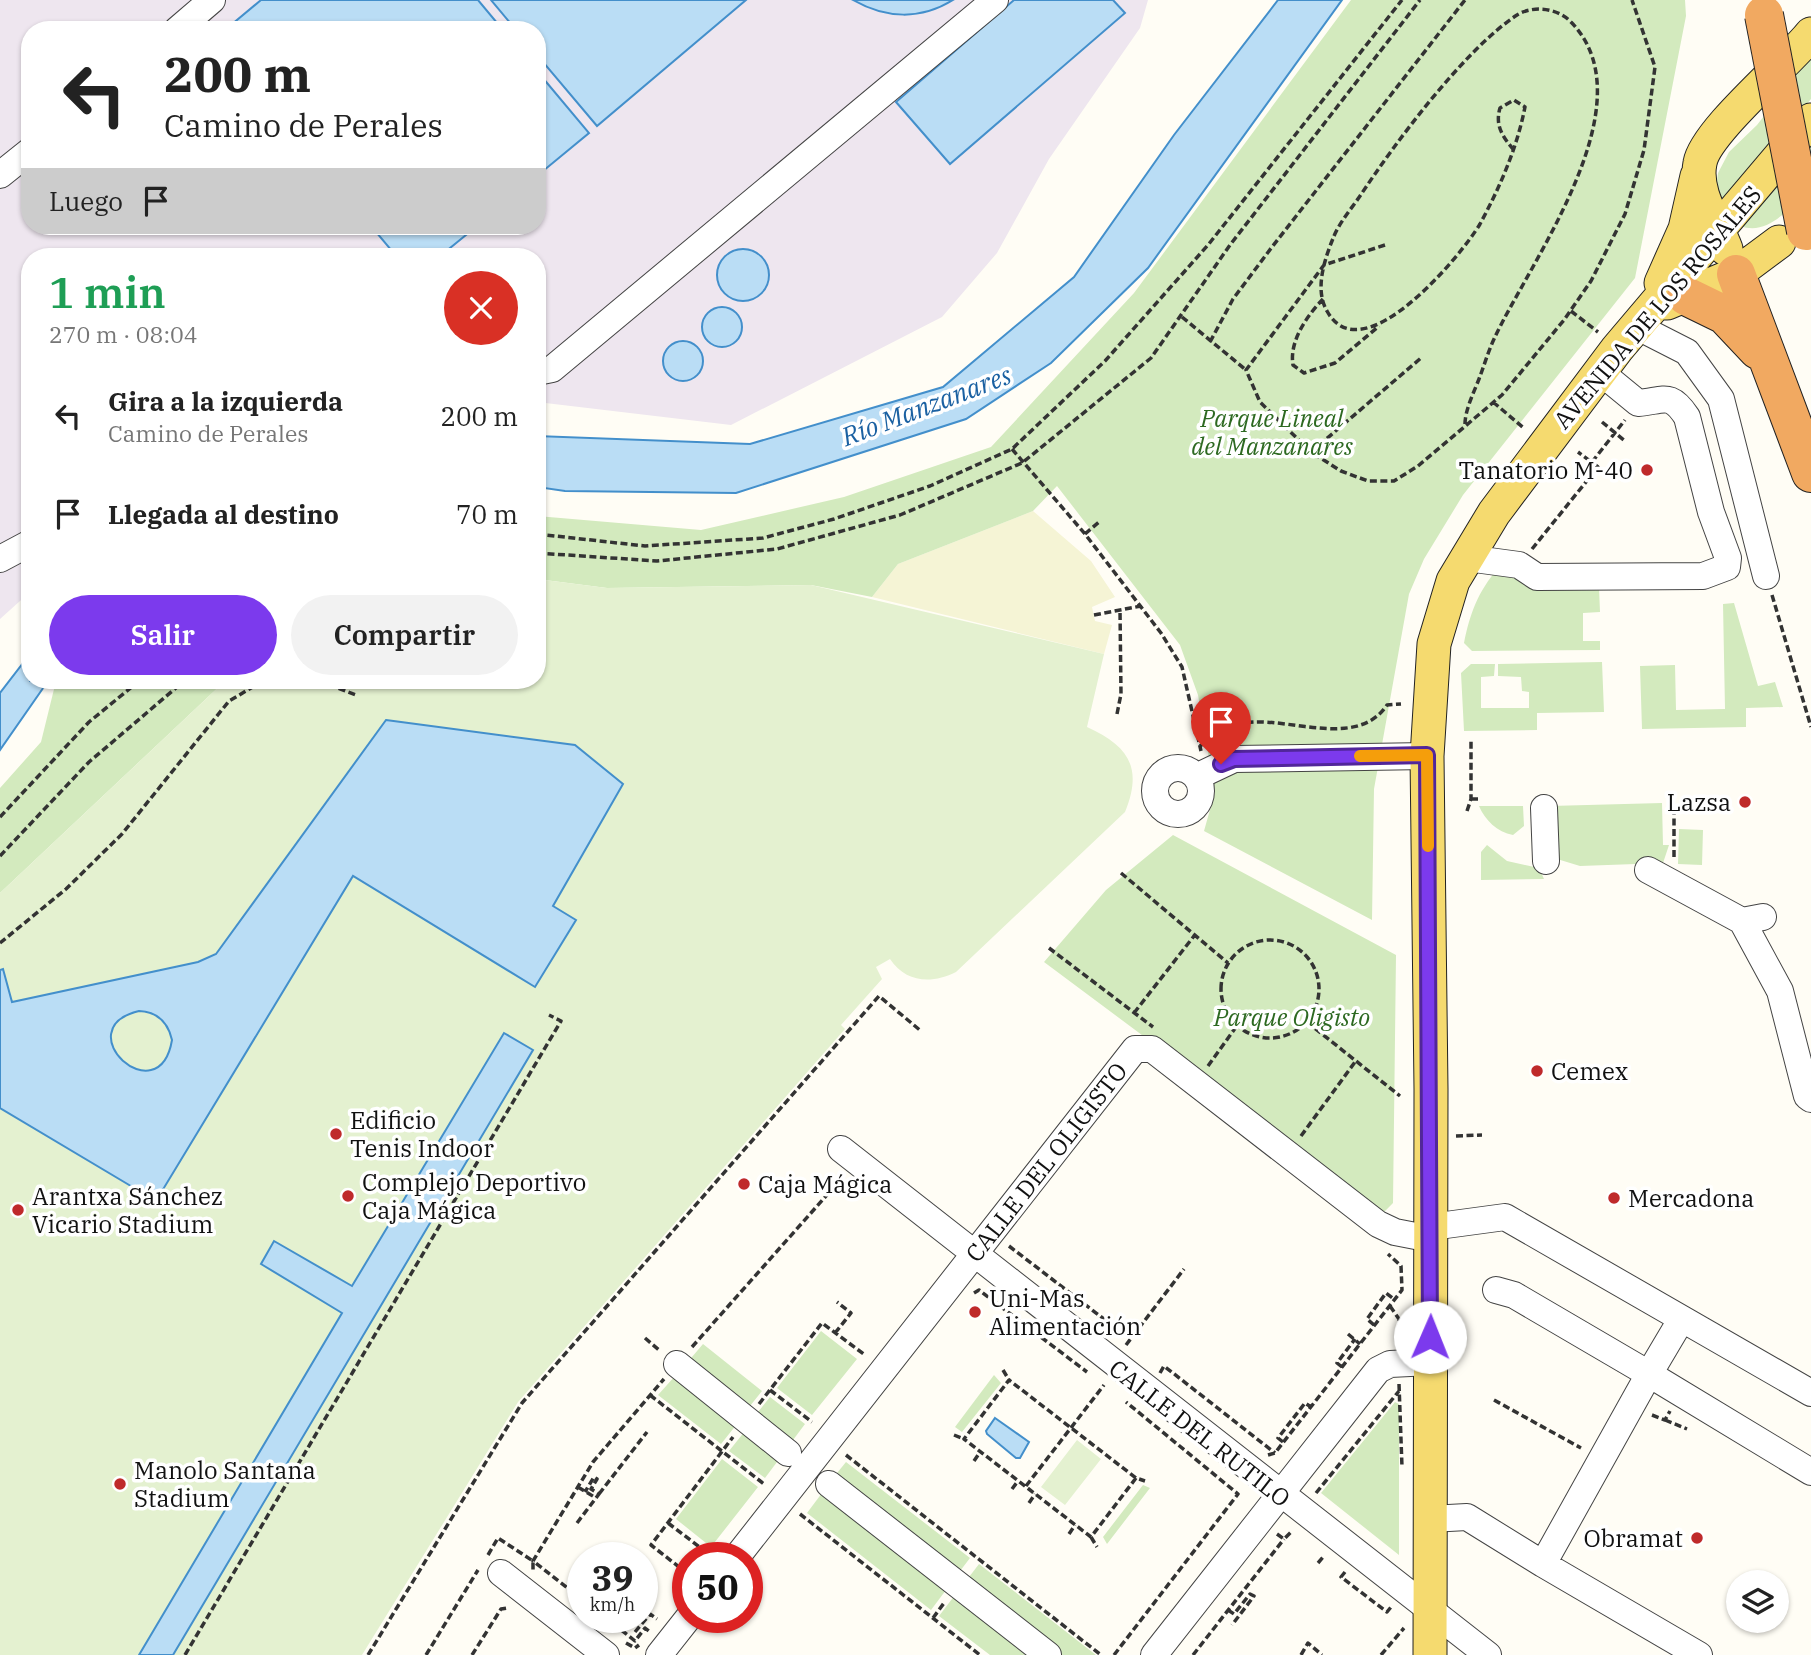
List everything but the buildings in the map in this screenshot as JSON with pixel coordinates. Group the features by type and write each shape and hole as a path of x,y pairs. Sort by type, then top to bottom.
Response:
{"highway":[{"path":"1762,8 1802,233"},
{"path":"1736,274 1811,473"},
{"path":"1686,296 1725,315 1753,341 1777,377"}],"main road":[{"path":"1642,318 1685,229 1700,162 1713,138 1811,34"},
{"name":"AVENIDA DE LOS ROSALES","path":"1430,1655 1412,1615 1430,1519 1415,1362 1431,1233 1427,755 1434,644 1453,581 1494,513 1599,371 1811,120"},
{"path":"1700,162 1702,192 1736,274"},
{"path":"1719,231 1729,238 1755,242 1802,233"},
{"path":"1642,318 1736,274 1802,233"}],"street":[{"path":"188,21 212,0"},
{"path":"546,370 552,369 995,0"},
{"path":"0,175 21,158"},
{"path":"1642,318 1687,352 1721,398 1766,576"},
{"path":"1466,558 1519,565 1537,578 1703,576 1727,567 1728,558 1711,512 1687,417 1679,404 1667,398 1638,403 1599,371"},
{"path":"0,559 21,548"},
{"path":"1199,769 1234,759 1427,755"},
{"path":"1544,808 1546,861"},
{"path":"1661,870 1752,919 1780,991 1807,1096 1811,1099"},
{"name":"CALLE DEL OLIGISTO","path":"734,1542 820,1432 973,1255 1135,1049 1152,1049 1378,1224 1395,1232 1431,1233"},
{"name":"CALLE DEL RUTILO","path":"841,1149 973,1255 1108,1374 1279,1494 1412,1615 1488,1655"},
{"path":"1431,1233 1505,1217 1811,1393"},
{"path":"1496,1290 1514,1295 1811,1472"},
{"path":"1543,1564 1681,1320"},
{"path":"1154,1655 1378,1370 1385,1365 1415,1362"},
{"path":"677,1364 788,1453"},
{"path":"829,1484 1048,1655"},
{"path":"1430,1519 1466,1517 1699,1655"},
{"path":"501,1573 606,1655"},
{"path":"654,1644 672,1630"}],"path":[{"path":"546,535 645,546 763,538 834,519 918,490 1013,449 1105,361 1208,245 1402,0"},
{"path":"546,554 657,561 777,549 900,514 1022,463 1151,358 1230,245 1420,0"},
{"path":"1210,342 1233,299 1465,0"},
{"path":"1182,317 1246,370 1260,402 1311,452 1341,471 1368,481 1394,481 1418,466 1493,402 1517,377 1591,281 1625,214 1644,150 1655,67 1632,0"},
{"path":"1383,323 1362,331 1343,327 1327,313 1323,299 1324,265 1335,233 1372,177 1432,99 1497,30 1520,13 1541,8 1566,16 1583,34 1596,64 1595,114 1580,172 1552,237 1494,339 1465,424"},
{"path":"1323,299 1305,324 1291,353 1293,365 1304,373 1335,363 1413,300 1457,255 1479,225 1504,174 1513,149 1525,107 1514,100 1500,108 1497,119 1502,136 1513,149"},
{"path":"1246,370 1324,265 1384,245"},
{"path":"1570,311 1601,334"},
{"path":"1311,452 1421,358"},
{"path":"1493,402 1525,429"},
{"path":"1592,462 1638,403"},
{"path":"1602,422 1625,441"},
{"path":"1013,449 1141,606 1182,667 1196,722 1200,746 1199,769"},
{"path":"1519,565 1598,467 1578,452"},
{"path":"1085,534 1099,522"},
{"path":"1766,576 1811,727"},
{"path":"1094,615 1141,606"},
{"path":"1117,714 1121,694 1120,610"},
{"path":"0,817 89,722 129,689"},
{"path":"0,856 89,762 175,689"},
{"path":"0,943 66,889 122,834 229,701 249,689"},
{"path":"340,689 356,695"},
{"path":"1200,746 1229,728 1253,722 1347,728 1371,722 1387,705 1401,704"},
{"path":"1196,722 1229,728"},
{"path":"1467,811 1471,799 1471,740"},
{"path":"1471,799 1479,799"},
{"path":"1661,870 1674,809"},
{"path":"1121,873 1228,963"},
{"path":"1134,1013 1194,936"},
{"path":"1277,940 1300,949 1311,961 1318,976 1320,992 1315,1009 1307,1022 1280,1038 1265,1038 1237,1026 1222,1003 1222,975 1228,963 1238,950 1253,942 1277,940"},
{"path":"368,1655 522,1403 870,1006 879,996 921,1031"},
{"path":"185,1655 561,1021 549,1015"},
{"path":"1307,1022 1400,1096"},
{"path":"1206,1067 1237,1026"},
{"path":"1300,1138 1355,1062"},
{"path":"1453,1137 1482,1135"},
{"path":"567,1588 533,1561 593,1462 834,1187 842,1182 852,1189"},
{"path":"1013,1249 1053,1277 1113,1326"},
{"path":"1026,1487 1184,1269"},
{"path":"968,1296 979,1290 1084,1373"},
{"path":"1164,1366 1275,1453 1402,1290"},
{"path":"1374,1325 1367,1319 1377,1303 1386,1293 1394,1300"},
{"path":"835,1334 851,1312 837,1301"},
{"path":"1320,1500 1316,1492 1399,1391 1415,1362 1399,1319 1389,1306"},
{"path":"672,1561 651,1545 822,1324 865,1355"},
{"path":"1348,1334 1360,1344"},
{"path":"1342,1367 1336,1363 1355,1339"},
{"path":"1003,1370 1009,1380 1136,1478 1145,1481"},
{"path":"964,1439 1009,1380"},
{"path":"770,1390 1101,1655"},
{"path":"1399,1391 1402,1472"},
{"path":"650,1395 764,1484"},
{"path":"1494,1400 1601,1460"},
{"path":"1283,1443 1278,1438 1293,1414 1305,1403 1311,1407"},
{"path":"1114,1655 1238,1494 1128,1407"},
{"path":"1665,1420 1687,1429"},
{"path":"577,1523 647,1432"},
{"path":"954,1435 964,1439 1091,1537 1097,1547"},
{"path":"974,1461 980,1452"},
{"path":"585,1492 594,1477 597,1479 591,1489 597,1496"},
{"path":"1091,1537 1136,1478"},
{"path":"1012,1489 1018,1481"},
{"path":"578,1487 597,1496"},
{"path":"1028,1503 1035,1494"},
{"path":"1233,1502 1284,1539"},
{"path":"799,1513 980,1655"},
{"path":"668,1523 700,1542"},
{"path":"1069,1534 1075,1525"},
{"path":"1193,1655 1289,1531 1294,1534"},
{"path":"426,1655 498,1538"},
{"path":"1314,1549 1334,1564"},
{"path":"1318,1563 1324,1556"},
{"path":"1381,1655 1412,1615 1391,1607 1345,1572 1341,1577 1387,1612 1391,1607"},
{"path":"1222,1617 1233,1625 1254,1596 1250,1594 1234,1614 1228,1610"},
{"path":"472,1655 501,1609"},
{"path":"625,1633 635,1641 636,1633"},
{"path":"1301,1655 1308,1643 1322,1655"}],"shaded area":[{"path":"0,0 1148,0 1140,28 1049,159 997,253 942,317 731,425 546,403 546,248 21,248 21,600 0,619"}],"green space":[{"name":"Parque Lineal del Manzanares","path":"1351,0 1685,0 1686,16 1635,278 1463,495 1424,559 1409,594 1374,789 1372,920 1204,831 1215,792 1198,695 1180,645 1057,486 1033,511 898,564 872,597 811,585 607,588 546,580 546,517 701,530 844,497 991,447 1134,293"},
{"path":"1811,56 1811,99 1722,207 1716,187 1718,173 1729,152 1757,125"},
{"path":"1811,142 1811,185 1788,210 1771,223 1751,228 1740,226"},
{"path":"1033,511 1091,561 1115,597 1092,607 1095,621 1112,625 1104,654 872,597 898,564"},
{"path":"1498,568 1516,571 1529,587 1599,587 1600,612 1583,613 1583,641 1600,641 1600,650 1472,651 1464,643 1469,622 1480,594"},
{"name":"Complejo Deportivo Caja Mágica","path":"546,580 607,588 811,585 1104,654 1087,727 1113,742 1128,760 1132,771 1133,783 1125,812 956,972 938,978 920,979 904,973 890,959 876,967 882,979 841,1025 845,1029 518,1402 362,1655 0,1655 0,893 217,689 546,689"},
{"path":"1734,603 1758,686 1775,682 1783,707 1746,708 1746,727 1642,729 1640,666 1675,665 1676,710 1725,709 1723,604"},
{"path":"1602,662 1604,712 1537,713 1537,730 1464,731 1461,673 1471,664 1495,664 1494,676 1481,677 1481,708 1529,708 1529,692 1522,691 1521,677 1498,676 1498,664"},
{"path":"54,689 217,689 0,893 0,788 41,742"},
{"path":"1662,803 1663,845 1669,845 1663,863 1580,866 1557,859 1550,806"},
{"path":"1479,806 1523,806 1524,826 1513,835 1502,831 1488,821"},
{"path":"1679,829 1703,830 1702,865 1678,864"},
{"name":"Parque Oligisto","path":"1173,835 1396,955 1393,1203 1382,1214 1044,962 1106,890"},
{"path":"1487,845 1507,861 1539,868 1544,879 1481,880 1481,852"},
{"path":"821,1331 857,1359 812,1415 777,1388"},
{"path":"703,1344 762,1391 746,1411 686,1364"},
{"path":"994,1375 1001,1383 962,1432 955,1427"},
{"path":"675,1376 737,1424 721,1444 658,1395"},
{"path":"770,1397 805,1424 790,1444 754,1417"},
{"path":"1395,1402 1399,1404 1399,1555 1321,1493"},
{"path":"745,1431 780,1458 765,1478 729,1451"},
{"path":"1077,1440 1101,1459 1065,1505 1041,1487"},
{"path":"722,1459 758,1487 715,1542 705,1542 676,1519"},
{"path":"846,1462 970,1558 957,1575 833,1478"},
{"path":"1143,1485 1150,1488 1107,1544 1103,1537"},
{"path":"822,1493 946,1590 931,1610 807,1513"},
{"path":"979,1564 1096,1655 1061,1655 966,1581"},
{"path":"955,1595 1032,1655 990,1655 939,1616"}],"water":[{"path":"261,0 478,0 496,21 236,21"},
{"path":"491,0 746,0 597,126 546,66 546,21 508,21"},
{"path":"853,0 953,0 929,11 903,15 878,11"},
{"path":"1014,0 1113,0 1125,13 950,164 896,102"},
{"name":"Río Manzanares","path":"1278,0 1342,0 1148,268 1051,363 966,419 736,493 565,491 546,488 546,436 750,444 943,387 1074,277 1174,135"},
{"path":"546,82 589,133 546,169"},
{"path":"379,235 466,235 450,248 389,248"},
{"path":"743,249 753,251 761,257 767,265 767,285 761,293 753,299 743,301 733,299 725,293 719,285 717,275 719,265 725,257 733,251"},
{"path":"722,307 736,313 742,327 736,341 722,347 708,341 702,327 708,313"},
{"path":"683,341 697,347 703,361 697,375 683,381 669,375 663,361 669,347"},
{"path":"21,666 21,689 42,689 0,750 0,693"},
{"path":"386,720 575,745 623,784 553,906 576,920 535,987 353,876 156,1201 0,1108 0,970 3,969 12,1002 198,962 216,954","holes":["139,1011 152,1013 161,1019 172,1040 164,1061 151,1070 136,1069 123,1061 113,1048 111,1034 119,1021"]},
{"path":"504,1033 533,1050 173,1655 139,1655 342,1313 261,1264 274,1241 352,1286"},
{"path":"995,1418 1029,1442 1020,1458 1016,1458 987,1434 986,1431"}],"slow traffic":[{"path":"1360,756 1427,755 1428,846"}],"place":[{"name":"Tanatorio M-40","path":"1647,470"},
{"name":"Lazsa","path":"1745,802"},
{"name":"Cemex","path":"1537,1071"},
{"name":"Edificio Tenis Indoor","path":"336,1134"},
{"name":"Caja Mágica","path":"744,1184"},
{"name":"Complejo Deportivo Caja Mágica","path":"348,1196"},
{"name":"Mercadona","path":"1614,1198"},
{"name":"Arantxa Sánchez Vicario Stadium","path":"18,1210"},
{"name":"Uni-Mas Alimentación","path":"975,1312"},
{"name":"Manolo Santana Stadium","path":"120,1484"},
{"name":"Obramat","path":"1697,1538"}],"route":[{"path":"1221,764 1234,759 1427,755 1431,1089 1430,1337"}]}
